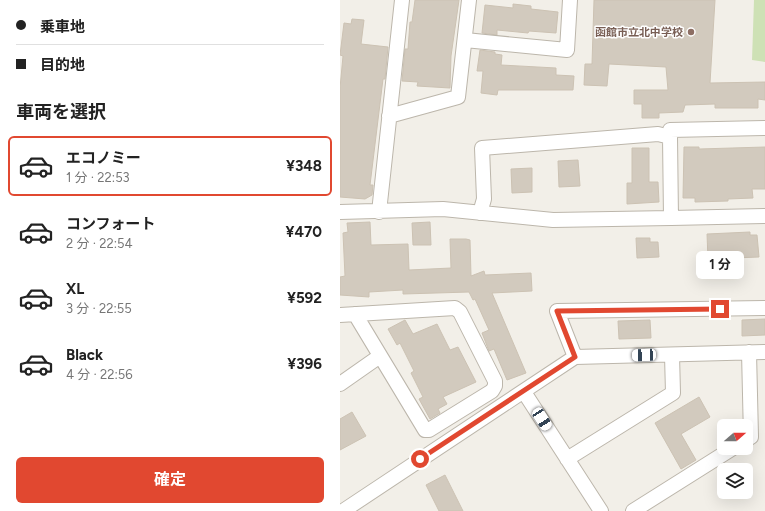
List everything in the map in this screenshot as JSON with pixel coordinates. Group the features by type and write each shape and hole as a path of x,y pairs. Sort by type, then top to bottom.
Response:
{"street":[{"path":"379,212 402,0"},
{"path":"389,116 458,97 469,0"},
{"path":"465,40 567,50 570,0"},
{"path":"671,218 670,130 765,128"},
{"path":"480,213 484,199 482,148 658,134 670,137"},
{"path":"340,212 443,209 553,220 765,216"},
{"path":"340,315 354,314 455,308 460,312 494,381 495,386 492,391 429,430 425,430 354,314"},
{"path":"575,357 557,311 765,308"},
{"path":"749,352 751,419"},
{"path":"343,511 575,357 765,352"},
{"path":"568,459 673,393 672,355"},
{"path":"340,384 380,356"},
{"path":"524,392 601,511"},
{"path":"633,511 722,455"}],"green space":[{"path":"754,0 765,0 765,62 752,60"}],"building":[{"path":"415,0 459,0 451,56 450,88 417,86 418,82 402,81 405,49 408,49 410,22 412,22"},
{"path":"594,0 715,0 710,83 765,82 765,100 758,99 758,108 715,108 715,104 685,105 683,112 659,113 659,118 642,118 642,104 634,104 634,90 668,90 666,67 609,64 607,86 584,85 585,64 592,64"},
{"path":"513,4 531,6 531,9 558,12 556,33 529,31 528,33 497,30 497,35 482,33 485,5 513,8"},
{"path":"352,19 364,20 361,44 388,47 370,185 373,185 372,195 365,199 340,197 340,88 343,56 340,55 344,23 351,24"},
{"path":"480,50 495,52 495,54 502,55 501,65 556,68 556,75 574,76 573,90 498,90 497,95 481,93 483,71 477,71"},
{"path":"684,147 699,147 699,149 765,147 765,189 752,189 753,198 728,199 728,201 695,202 695,198 683,198"},
{"path":"632,148 649,148 649,182 658,182 659,202 627,204 627,183 632,183"},
{"path":"578,160 580,186 559,187 558,161"},
{"path":"532,168 532,192 512,193 511,169"},
{"path":"370,222 371,245 408,244 409,270 451,268 450,239 466,239 470,240 471,276 484,271 485,275 531,273 532,291 492,293 526,373 507,380 494,349 489,351 482,333 489,330 475,299 473,300 469,292 403,294 403,290 369,292 369,297 340,295 340,277 345,276 343,233 348,232 347,223"},
{"path":"430,222 431,245 413,245 412,223"},
{"path":"750,232 750,235 757,235 759,257 708,259 707,234"},
{"path":"636,238 650,238 650,242 658,242 659,257 637,258"},
{"path":"765,319 765,335 742,336 742,320"},
{"path":"405,320 413,334 437,324 450,350 458,347 476,382 443,397 447,404 438,409 440,413 430,419 419,399 423,397 411,373 414,371 400,343 397,345 388,329"},
{"path":"650,320 651,338 619,339 618,321"},
{"path":"699,397 710,417 681,434 696,460 681,469 655,423"},
{"path":"352,412 366,436 340,450 340,419"},
{"path":"445,475 463,511 439,511 426,485"}],"place":[{"name":"函館市立北中学校","path":"691,32"}],"route":[{"path":"420,459 524,392 575,357 557,311 720,309"}]}
